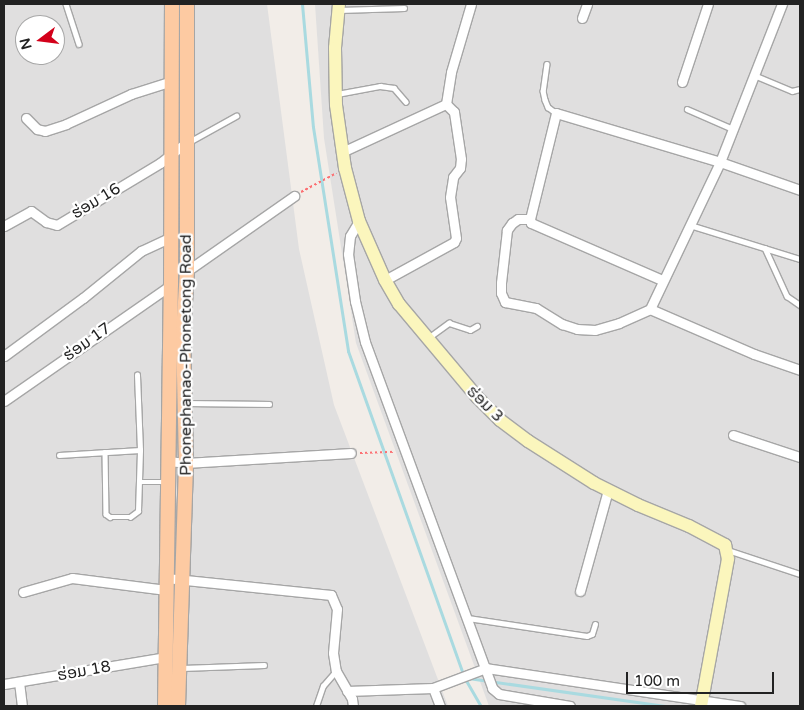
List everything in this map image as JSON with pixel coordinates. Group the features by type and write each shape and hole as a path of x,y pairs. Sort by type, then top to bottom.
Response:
{"main road":[{"name":"Phonephanao-Phonetong Road","path":"172,4 171,285 184,404 186,463 180,579 178,706"},
{"name":"Phonephanao-Phonetong Road","path":"165,706 168,461 177,333 187,271 188,4"}],"street":[{"path":"446,104 451,72 471,4"},
{"path":"582,18 587,4"},
{"path":"682,82 708,4"},
{"path":"662,280 531,222 530,219 518,219 507,230 501,284 501,293 505,302 536,308 562,324 577,329 595,330 619,323 650,309 662,280 720,162 782,4"},
{"name":"ຮ່ອມ 3","path":"338,7 335,48 336,94 342,152 359,221 385,280 400,304 459,378 500,420 528,441 608,490 638,505 690,526 721,542 726,550"},
{"path":"26,118 37,129 45,131 66,124 131,94 172,81"},
{"path":"342,152 446,104"},
{"path":"385,280 454,242 456,238 450,197 453,177 460,168 461,159 454,112 446,104"},
{"path":"530,219 556,113 720,162 800,190"},
{"name":"ຮ່ອມ 16","path":"4,226 31,211 46,222 57,225 170,156 186,144"},
{"path":"187,271 294,196"},
{"path":"359,221 350,236 348,254 355,301 365,342 468,618 484,671 492,688 499,694 570,706"},
{"path":"4,356 83,298 141,251 171,237"},
{"name":"ຮ່ອມ 17","path":"4,401 171,285"},
{"path":"650,309 754,354 800,370"},
{"path":"733,435 800,457"},
{"path":"168,461 186,463 351,453"},
{"path":"580,592 608,490"},
{"path":"701,704 728,559 726,550"},
{"path":"23,592 72,578 166,584 180,579 331,596 337,609 333,653 336,671 352,699 353,706"},
{"name":"ຮ່ອມ 18","path":"4,684 165,657"},
{"path":"347,691 435,687 484,671 701,704 740,706"},
{"path":"20,682 22,706"},
{"path":"435,687 440,706"}],"lane":[{"path":"66,4 79,44"},
{"path":"338,7 404,8"},
{"path":"547,64 543,91 544,100 548,107 556,113"},
{"path":"754,75 792,91 800,89"},
{"path":"336,94 380,86 394,88 406,102"},
{"path":"687,109 733,129"},
{"path":"186,144 236,116"},
{"path":"689,225 800,259"},
{"path":"765,248 787,296 800,305"},
{"path":"428,338 449,323 470,330 477,326"},
{"path":"105,452 105,508 110,517 130,517 138,511 140,450 137,375"},
{"path":"184,404 269,404"},
{"path":"59,455 140,450"},
{"path":"139,482 168,482"},
{"path":"726,550 800,574"},
{"path":"468,618 587,636 592,634 595,624"},
{"path":"178,668 264,665"},
{"path":"316,706 323,686 336,671"}],"path":[{"path":"294,196 337,172"},
{"path":"351,453 407,452"}],"shaded area":[{"path":"4,4 267,4 299,249 334,405 448,706 4,706"},
{"path":"315,4 800,4 800,706 489,706 356,343 324,138"}],"waterway":[{"path":"302,4 313,127 348,351 464,677 481,706"},
{"path":"468,678 665,706"}]}
